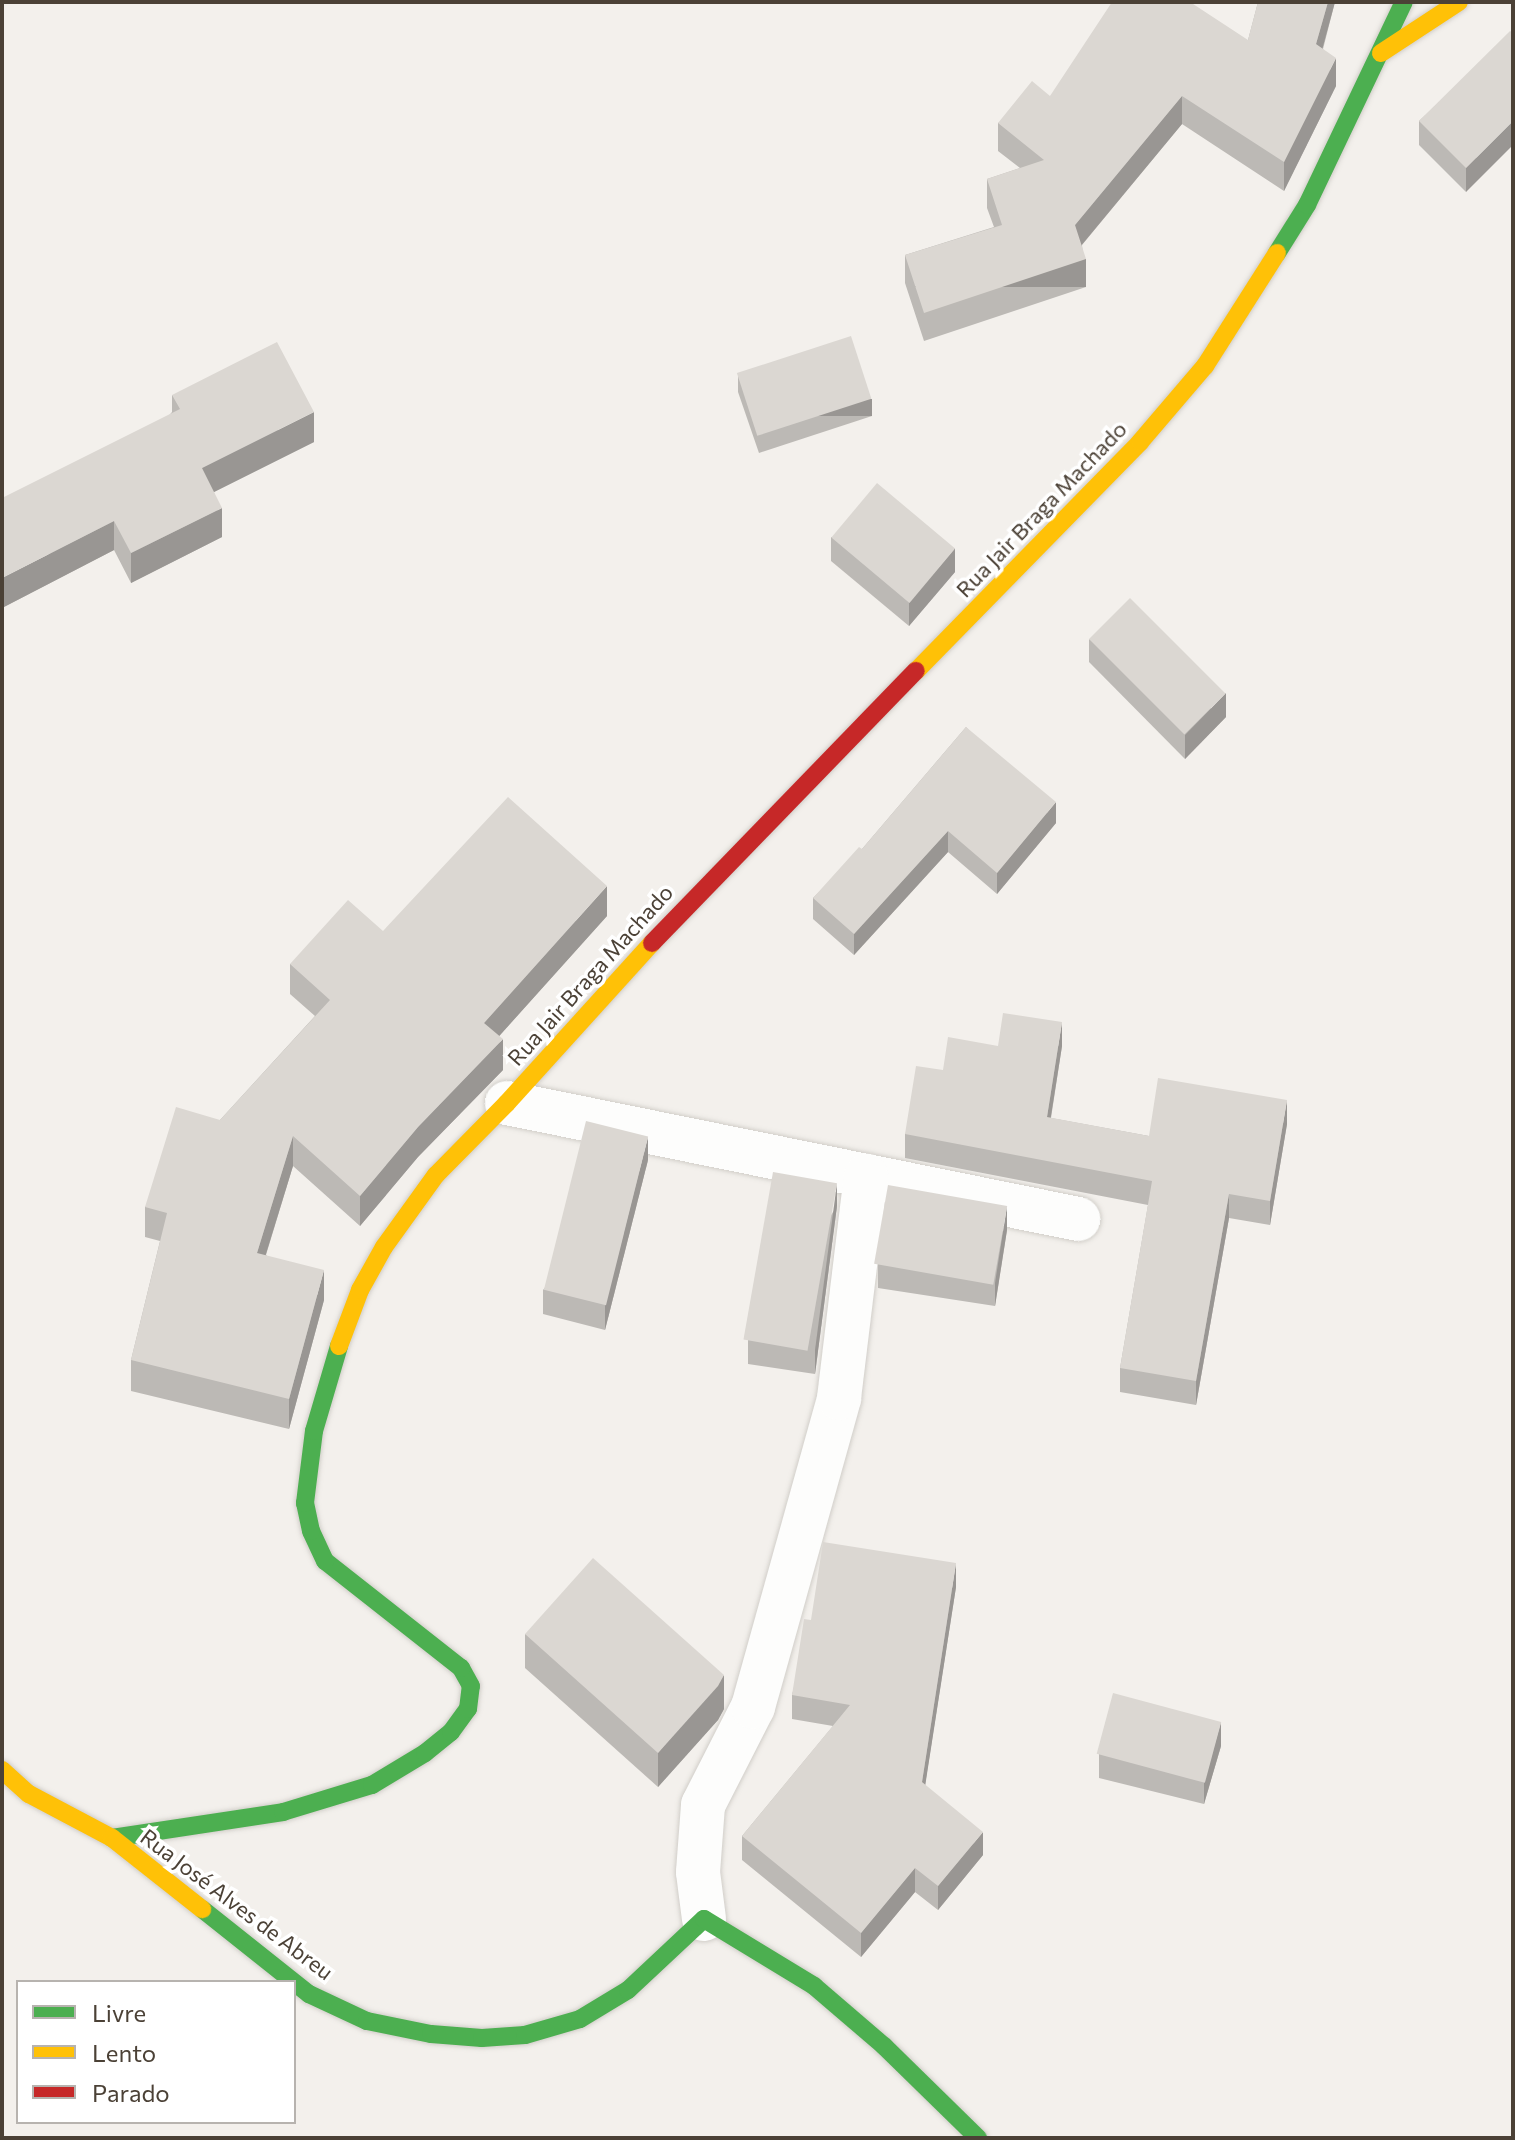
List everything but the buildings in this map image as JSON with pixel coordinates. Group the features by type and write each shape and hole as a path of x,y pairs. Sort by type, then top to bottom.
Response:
{"street":[{"name":"Rua Jair Braga Machado","path":"112,1838 283,1812 372,1785 425,1753 451,1732 468,1709 473,1698 471,1686 461,1668 325,1561 311,1531 305,1503 307,1469 339,1345 360,1290 384,1247 436,1175 507,1103 675,917 1140,442 1205,366 1307,205 1404,2"},
{"path":"1381,53 1459,2"},
{"path":"507,1103 1078,1219"},
{"path":"866,1176 839,1398 753,1707 703,1805 698,1872 704,1919 814,1986 884,2046 978,2138"},
{"name":"Rua José Alves de Abreu","path":"2,1770 29,1794 112,1838 291,1980"},
{"name":"Rua José Alves de Abreu","path":"296,1984 309,1994 367,2021 431,2034 482,2038 525,2035 580,2019 628,1990 704,1919"}],"traffic: fast":[{"path":"1277,253 1307,205 1404,2"},
{"path":"112,1838 283,1812 372,1785 425,1753 451,1732 468,1709 471,1686 461,1668 325,1561 311,1531 305,1503 314,1431 339,1346"},
{"path":"202,1909 291,1980"},
{"path":"296,1984 309,1994 367,2021 431,2034 482,2038 525,2035 580,2019 628,1990 704,1919 814,1986 884,2046 978,2138"}],"traffic: slow":[{"path":"1381,53 1459,2"},
{"path":"916,671 1140,442 1205,366 1277,253"},
{"path":"339,1346 360,1290 384,1247 436,1175 507,1103 652,943"},
{"path":"2,1770 29,1794 112,1838 202,1909"}],"traffic: jam":[{"path":"652,943 916,671"}]}
